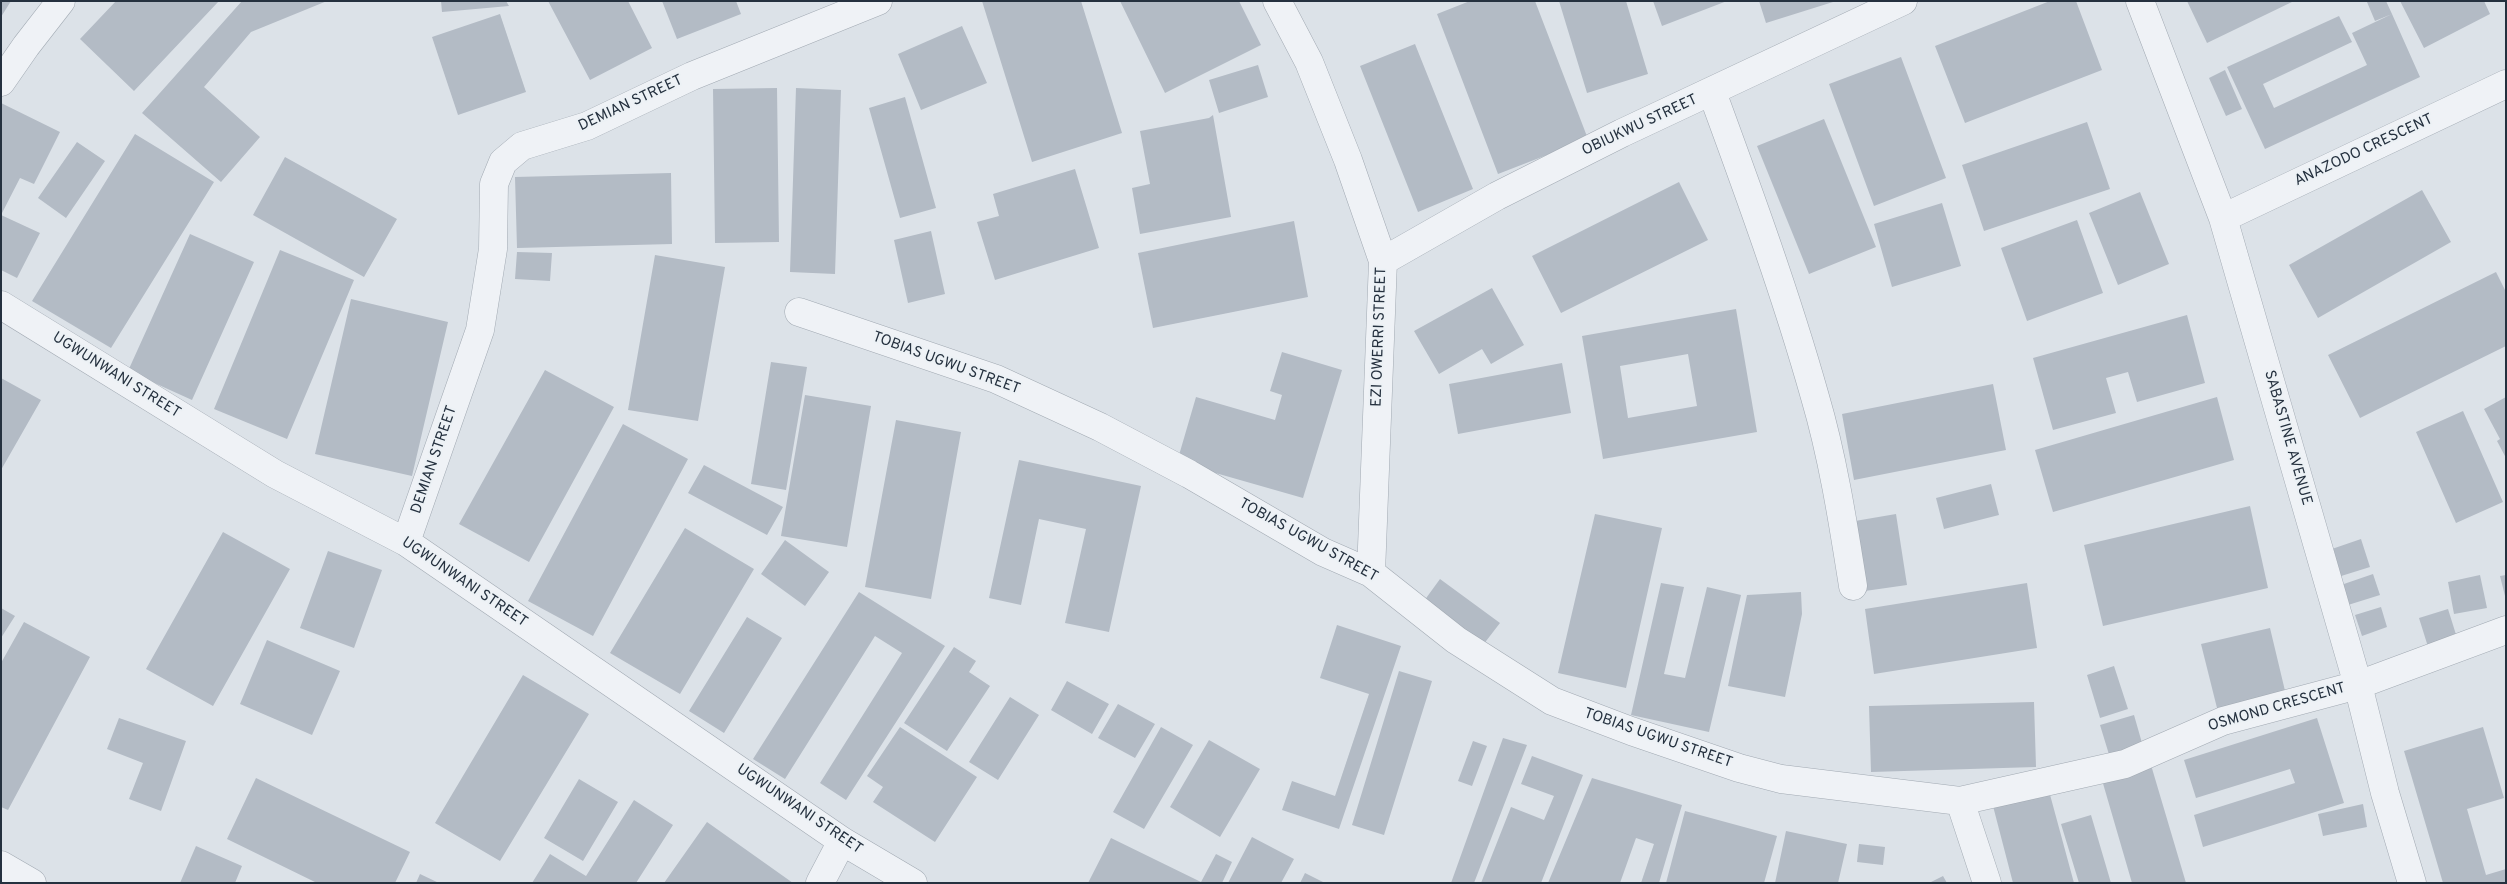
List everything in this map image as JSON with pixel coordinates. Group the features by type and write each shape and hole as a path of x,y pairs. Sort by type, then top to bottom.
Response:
{"street":[{"path":"1,82 61,1"},
{"name":"DEMIAN STREET","path":"406,542 480,330 493,249 494,184 503,162 522,146 587,126 692,76 878,1"},
{"name":"EZI OWERRI STREET","path":"1277,1 1309,62 1348,160 1383,261 1371,573"},
{"name":"OBIUKWU STREET","path":"1383,261 1506,192 1622,133 1903,1"},
{"name":"SABASTINE AVENUE","path":"2140,1 2223,218 2358,685 2385,793 2412,883"},
{"name":"ANAZODO CRESCENT","path":"2223,218 2506,84"},
{"path":"1712,92 1760,223 1816,398 1842,515 1853,586"},
{"name":"UGWUNWANI STREET","path":"1,305 275,474 406,542 842,842 913,883"},
{"name":"TOBIAS UGWU STREET","path":"799,312 996,379 1108,432 1189,474 1322,552 1371,573 1456,640 1552,701 1631,732 1739,768 1781,779 1960,801"},
{"name":"OSMOND CRESCENT","path":"1960,801 2125,764 2223,721 2358,685 2506,630"},
{"path":"1960,801 1987,883"},
{"path":"820,883 842,842"},
{"path":"1,865 32,883"}],"building":[{"path":"1,1 11,1 1,17"},
{"path":"116,1 219,1 134,91 80,39"},
{"path":"242,1 327,1 251,32 204,87 260,137 221,182 142,113"},
{"path":"441,1 506,1 509,6 442,12"},
{"path":"548,1 628,1 652,48 590,80"},
{"path":"662,1 736,1 741,14 677,39"},
{"path":"982,1 1081,1 1122,133 1032,162"},
{"path":"1120,1 1239,1 1261,45 1165,93"},
{"path":"1470,1 1535,1 1588,139 1498,174 1437,14"},
{"path":"1559,1 1626,1 1648,74 1587,93"},
{"path":"1653,1 1727,1 1662,26"},
{"path":"1759,1 1833,1 1833,2 1766,23"},
{"path":"2050,1 2076,1 2102,70 1965,123 1935,46"},
{"path":"2187,1 2294,1 2207,43"},
{"path":"2386,1 2392,14 2375,21 2367,2"},
{"path":"2400,1 2484,1 2490,14 2424,48"},
{"path":"500,14 526,92 458,115 432,37"},
{"path":"2392,14 2420,77 2265,149 2227,67 2339,16 2352,42 2263,84 2274,108 2367,65 2352,33"},
{"path":"962,26 987,83 921,110 898,54"},
{"path":"1415,44 1473,189 1418,212 1360,66"},
{"path":"1901,57 1946,178 1874,206 1829,84"},
{"path":"1258,65 1268,97 1219,113 1209,80"},
{"path":"2225,70 2242,109 2226,116 2209,78"},
{"path":"777,88 779,242 715,243 713,89"},
{"path":"796,88 841,90 835,274 790,272"},
{"path":"905,97 936,208 900,218 869,108"},
{"path":"1,103 60,132 34,184 20,178 1,215"},
{"path":"1213,115 1231,217 1140,234 1132,188 1150,184 1140,131 1209,118"},
{"path":"1824,119 1876,247 1809,274 1757,146"},
{"path":"2087,122 2110,189 1984,231 1962,165"},
{"path":"135,134 214,182 111,348 32,301"},
{"path":"77,142 105,161 66,218 38,198"},
{"path":"285,157 397,219 364,277 253,215"},
{"path":"1075,169 1099,248 995,280 977,222 999,216 993,194"},
{"path":"671,173 672,244 517,248 515,177"},
{"path":"1679,182 1708,240 1561,313 1532,256"},
{"path":"2422,190 2451,242 2318,318 2289,265"},
{"path":"2140,192 2169,264 2118,285 2089,213"},
{"path":"1942,203 1961,266 1892,287 1874,224"},
{"path":"1,215 40,233 17,278 1,270"},
{"path":"2077,220 2103,293 2027,321 2001,248"},
{"path":"1294,221 1308,297 1153,328 1138,253"},
{"path":"931,231 945,294 908,303 894,240"},
{"path":"190,234 254,262 192,400 128,371"},
{"path":"280,250 354,280 287,439 214,409"},
{"path":"517,252 552,253 550,281 515,279"},
{"path":"655,255 725,267 698,421 628,410"},
{"path":"2496,272 2506,292 2506,346 2360,418 2328,355"},
{"path":"1492,288 1524,345 1491,364 1482,349 1439,374 1414,331"},
{"path":"351,299 448,322 412,476 315,454"},
{"path":"1736,309 1757,432 1603,459 1582,336","holes":["1688,354 1697,406 1628,418 1620,366"]},
{"path":"2187,315 2205,383 2137,402 2128,372 2106,378 2116,413 2053,430 2033,358"},
{"path":"1282,352 1342,370 1303,498 1177,462 1196,397 1275,420 1282,395 1270,391"},
{"path":"771,362 807,367 786,490 751,484"},
{"path":"1562,363 1571,413 1458,434 1449,384"},
{"path":"545,370 614,407 529,562 459,524"},
{"path":"1,378 41,400 1,470"},
{"path":"1993,384 2006,450 1854,480 1842,414"},
{"path":"805,395 871,406 847,547 781,536"},
{"path":"2217,397 2234,460 2053,512 2035,450"},
{"path":"2506,397 2506,458 2497,441 2500,439 2484,409"},
{"path":"2463,411 2503,502 2456,523 2416,432"},
{"path":"896,420 961,432 931,599 865,587"},
{"path":"623,424 688,459 593,636 528,601"},
{"path":"1019,460 1141,486 1109,632 1065,623 1086,529 1039,519 1021,605 989,598"},
{"path":"704,465 783,507 767,535 688,493"},
{"path":"1991,484 1999,515 1944,529 1936,498"},
{"path":"2250,506 2268,588 2103,626 2084,545"},
{"path":"1595,514 1662,528 1626,688 1558,673"},
{"path":"1896,514 1907,585 1865,591 1855,521"},
{"path":"685,528 754,569 680,694 610,653"},
{"path":"223,532 290,569 213,706 146,669"},
{"path":"2361,539 2370,567 2338,577 2329,550"},
{"path":"785,540 829,572 805,606 761,574"},
{"path":"328,551 382,570 354,648 300,628"},
{"path":"2373,574 2380,595 2348,605 2341,585"},
{"path":"2480,575 2487,608 2454,614 2448,582"},
{"path":"2506,575 2506,596 2505,596 2500,576"},
{"path":"1440,579 1500,623 1483,645 1424,601"},
{"path":"1661,583 1684,587 1664,674 1685,678 1707,587 1741,595 1709,732 1631,715"},
{"path":"2027,583 2037,648 1874,674 1865,609"},
{"path":"859,592 945,646 846,800 820,783 902,653 875,636 785,779 753,759"},
{"path":"1801,592 1802,614 1785,697 1728,686 1747,595"},
{"path":"2381,607 2387,627 2362,636 2355,615"},
{"path":"1,608 15,616 1,638"},
{"path":"2448,609 2458,641 2429,650 2419,618"},
{"path":"747,617 782,638 724,733 689,711"},
{"path":"24,622 90,657 8,810 1,807 1,663"},
{"path":"1337,625 1401,646 1339,829 1282,810 1292,781 1335,796 1369,694 1320,678"},
{"path":"2270,628 2286,695 2218,712 2201,644"},
{"path":"267,640 340,671 312,735 240,704"},
{"path":"954,647 976,661 969,672 990,686 947,751 904,723"},
{"path":"2114,666 2128,709 2100,718 2087,675"},
{"path":"1399,671 1432,681 1384,835 1352,825"},
{"path":"523,675 589,714 500,861 435,823"},
{"path":"1067,681 1109,704 1092,734 1051,710"},
{"path":"1010,697 1039,715 998,780 969,762"},
{"path":"2034,702 2036,767 1871,772 1869,706"},
{"path":"1118,704 1155,724 1135,758 1098,738"},
{"path":"2134,715 2144,750 2111,761 2100,725"},
{"path":"119,718 186,741 161,811 129,799 143,763 107,749"},
{"path":"2317,718 2344,803 2203,847 2194,815 2295,783 2290,769 2196,798 2184,760"},
{"path":"900,727 977,777 935,842 873,802 883,787 867,776"},
{"path":"1161,727 1193,745 1144,829 1113,812"},
{"path":"2483,727 2504,798 2467,809 2486,875 2506,869 2506,883 2443,883 2404,751"},
{"path":"1503,738 1527,745 1474,883 1451,883"},
{"path":"1209,740 1260,769 1220,837 1170,807"},
{"path":"1473,741 1487,746 1472,786 1458,781"},
{"path":"1532,756 1583,775 1541,883 1481,883 1511,807 1544,820 1554,796 1521,784"},
{"path":"2151,765 2186,883 2132,883 2102,780"},
{"path":"256,778 410,852 395,883 317,883 227,839"},
{"path":"1592,778 1682,805 1659,883 1641,883 1654,844 1636,838 1620,883 1548,883"},
{"path":"579,779 618,802 583,861 544,838"},
{"path":"2049,791 2074,883 2013,883 1993,806"},
{"path":"634,800 673,825 636,883 532,883 550,854 586,876"},
{"path":"2363,804 2367,827 2323,836 2318,814"},
{"path":"1685,811 1777,836 1764,883 1666,883"},
{"path":"2091,815 2111,883 2079,883 2061,824"},
{"path":"707,822 793,883 664,883"},
{"path":"1786,831 1847,844 1838,883 1775,883"},
{"path":"1252,837 1294,859 1281,883 1228,883"},
{"path":"1111,838 1201,882 1216,854 1232,862 1222,883 1088,883"},
{"path":"1859,844 1885,847 1883,865 1857,862"},
{"path":"196,846 242,866 235,883 180,883"},
{"path":"1305,873 1325,883 1300,883"},
{"path":"420,874 439,883 416,883"},
{"path":"1943,876 1947,883 1929,883"}]}
